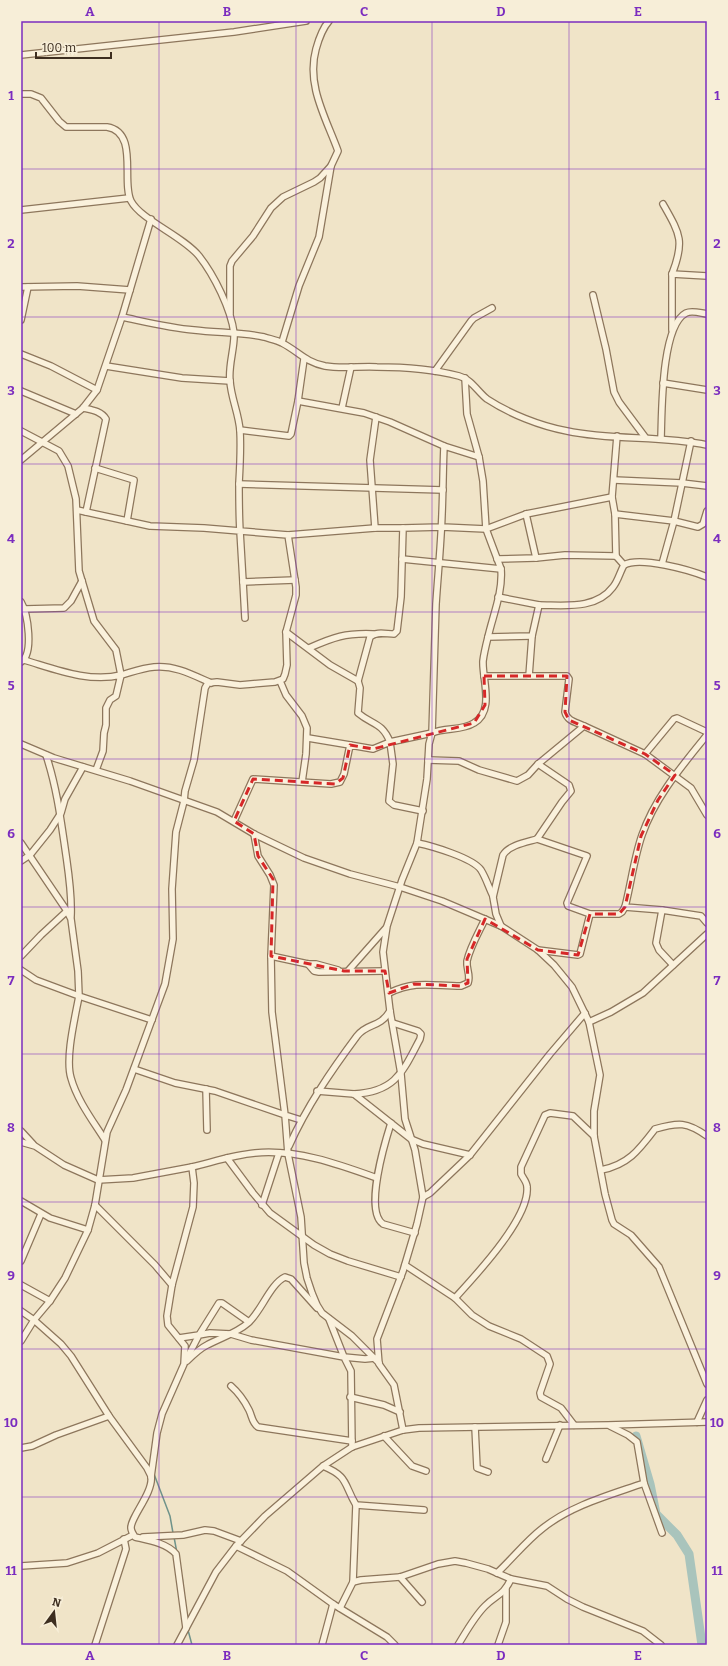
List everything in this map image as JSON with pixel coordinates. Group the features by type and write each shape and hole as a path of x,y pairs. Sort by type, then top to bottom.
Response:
{"street":[{"path":"21,55 241,32 306,21"},
{"path":"282,342 298,286 319,237 331,166 338,151 322,112 315,89 312,72 318,40 323,28 329,21"},
{"path":"21,94 31,94 41,98 62,125 66,127 113,127 120,133 127,158 129,198 135,207 178,238 198,256 221,294 230,316 234,334 230,381 240,430 240,531 245,618"},
{"path":"230,316 230,266 232,262 254,236 266,214 276,202 288,194 314,182 331,166"},
{"path":"21,210 129,198"},
{"path":"661,438 663,383 672,330 672,274 679,252 680,238 677,229 663,204"},
{"path":"21,460 83,408 97,390 122,317 151,219"},
{"path":"672,274 707,276"},
{"path":"21,288 77,286 130,290"},
{"path":"21,320 28,287"},
{"path":"593,295 606,349 614,392 619,402 645,438"},
{"path":"435,371 471,321 492,308"},
{"path":"672,330 685,314 691,311 707,314"},
{"path":"122,317 174,327 254,335 282,342 304,359 326,366 351,368 389,366 435,371 465,378 488,399 504,408 535,422 572,432 661,438 691,441 707,445"},
{"path":"21,354 56,368 97,390"},
{"path":"240,430 289,436 291,434 298,401 304,359"},
{"path":"106,366 182,378 230,381"},
{"path":"342,408 351,368"},
{"path":"308,738 373,749 390,742 440,730 469,725 479,719 485,705 486,698 483,662 501,581 501,569 486,529 483,481 479,457 467,414 465,378"},
{"path":"663,383 707,390"},
{"path":"21,391 76,414"},
{"path":"298,401 342,408 376,417 444,446 479,457"},
{"path":"83,408 99,412 106,419 86,512"},
{"path":"375,528 371,488 371,452 376,417"},
{"path":"21,430 59,451 64,458 71,478 77,510 78,561 82,581 94,621 116,650 121,675 116,696 110,700 106,708 103,751 96,770"},
{"path":"617,436 612,497 615,514 616,556 624,565"},
{"path":"662,564 674,521 691,441"},
{"path":"379,1364 377,1339 405,1265 415,1233 423,1197 420,1170 406,1119 383,952 387,926 400,887 418,843 423,811 429,744 432,733 439,562 442,527 444,446"},
{"path":"95,468 134,480 127,521"},
{"path":"614,480 682,483 707,486"},
{"path":"239,484 443,490"},
{"path":"77,510 155,527 204,528 288,535 375,528 442,527 486,529 526,514 612,497"},
{"path":"615,514 674,521 698,526 703,524 707,511"},
{"path":"526,514 536,558"},
{"path":"309,648 338,636 354,633 394,634 397,631 403,528"},
{"path":"280,681 286,670 286,632 296,595 288,535"},
{"path":"496,559 536,558 565,555 616,556"},
{"path":"402,560 439,562 501,569"},
{"path":"498,596 539,605 578,605 600,599 613,587 624,565 631,562 662,564 690,570 707,577"},
{"path":"244,582 295,580"},
{"path":"25,609 59,609 67,607 82,581"},
{"path":"21,602 25,609 28,646 26,657 23,661 90,677 114,677 148,668 162,667 184,671 213,683"},
{"path":"529,676 532,636 539,605"},
{"path":"286,632 330,665 358,681"},
{"path":"373,634 370,637 358,681 360,688 358,713 384,730 390,742 393,764 389,802 401,807 423,811"},
{"path":"488,637 527,638 532,636"},
{"path":"484,676 567,676 565,712 569,720 645,754 691,788 707,815"},
{"path":"21,1341 34,1320 50,1301 70,1270 88,1230 95,1205 105,1140 111,1122 123,1098 165,984 173,939 173,859 176,832 199,738 205,688 208,683 240,685 280,681"},
{"path":"280,681 286,695 306,722 308,738 302,782"},
{"path":"493,897 505,852 516,846 537,839 587,856 567,903 568,906 590,914 619,914 622,912 625,907 641,836 658,800 707,733 677,718 674,719 645,754"},
{"path":"428,760 459,761 485,772 517,781 528,775 538,764 584,726"},
{"path":"21,744 46,755 96,770 217,812 254,834 304,858 442,901 501,926 538,950 554,964 572,987 589,1022 600,1075 594,1111 594,1136 612,1220 614,1224 631,1235 660,1267 707,1384"},
{"path":"234,821 253,779 331,784 340,782 344,774 350,745"},
{"path":"46,755 61,813 71,895 71,919 78,971 79,996 71,1051 71,1078 90,1118 105,1140"},
{"path":"537,839 571,791 569,786 538,764"},
{"path":"21,861 30,855 47,835 61,813 65,799 83,767"},
{"path":"254,834 258,856 270,875 274,885 271,956 274,1037 285,1116 288,1151 301,1217 307,1278 320,1310"},
{"path":"21,843 71,919"},
{"path":"418,843 448,852 481,870 493,897 496,914 501,926"},
{"path":"625,907 662,910 700,916 707,923"},
{"path":"662,910 656,943 659,950 673,965"},
{"path":"21,956 67,911"},
{"path":"538,950 578,956 580,954 590,914"},
{"path":"389,993 402,987 414,984 466,985 469,981 467,959 485,919"},
{"path":"346,971 387,926"},
{"path":"589,1022 611,1012 643,993 706,936"},
{"path":"271,956 308,964 314,971 319,972 385,971"},
{"path":"21,970 36,980 152,1020"},
{"path":"288,1151 301,1120 317,1092 359,1032 367,1027 383,1021 390,1010"},
{"path":"423,1197 434,1190 470,1155 550,1054 585,1013"},
{"path":"317,1092 354,1094 382,1089 401,1074 420,1039 421,1034 393,1024"},
{"path":"134,1069 175,1083 206,1088 285,1116 301,1120"},
{"path":"206,1088 207,1130"},
{"path":"354,1094 411,1139 423,1144 470,1155"},
{"path":"455,1298 481,1270 516,1221 522,1209 528,1188 525,1180 520,1174 521,1167 546,1115 550,1113 574,1116 594,1136"},
{"path":"391,1123 380,1158 377,1178 377,1215 380,1222 415,1233"},
{"path":"601,1170 618,1166 640,1148 655,1129 689,1124 707,1136"},
{"path":"21,1131 35,1146 64,1165 98,1180 133,1178 192,1168 227,1158 256,1153 279,1153 288,1151 330,1162 377,1178"},
{"path":"21,1142 35,1146"},
{"path":"262,1205 279,1153"},
{"path":"227,1158 262,1205 279,1221 330,1254 362,1266 400,1277"},
{"path":"184,1364 185,1346 172,1330 167,1321 172,1285 193,1207 194,1198 192,1168"},
{"path":"21,1201 42,1214 88,1230"},
{"path":"95,1205 155,1265 172,1285"},
{"path":"21,1261 42,1214"},
{"path":"405,1265 455,1298 472,1315 489,1326 521,1339 547,1356 550,1364 540,1393 541,1397 562,1408 574,1425"},
{"path":"184,1364 206,1346 230,1334 249,1322 279,1281 285,1278 291,1279 329,1319 352,1336 375,1358 394,1385 403,1430"},
{"path":"21,1285 50,1301"},
{"path":"186,1628 176,1554 172,1549 166,1546 136,1536 131,1528 131,1524 142,1506 151,1477 157,1432 162,1414 184,1364 199,1335 219,1303 249,1322"},
{"path":"21,1311 34,1320 61,1344 71,1356 109,1416 141,1459 151,1477"},
{"path":"329,1319 351,1371 350,1397 352,1444"},
{"path":"179,1338 210,1333 230,1334 252,1340 344,1356 365,1359 375,1358"},
{"path":"231,1386 239,1393 254,1423 258,1427 352,1444"},
{"path":"350,1397 384,1405 400,1412"},
{"path":"697,1422 707,1400"},
{"path":"21,1448 32,1446 56,1435 109,1416"},
{"path":"177,1645 216,1572 239,1543 264,1516 323,1466 352,1444 403,1430 424,1427 608,1425 707,1422"},
{"path":"546,1459 560,1425"},
{"path":"608,1425 628,1435 637,1442 644,1483 662,1533"},
{"path":"475,1427 477,1468 488,1472"},
{"path":"384,1436 412,1466 426,1471"},
{"path":"323,1466 340,1475 344,1480 347,1491 356,1505 353,1582 340,1608"},
{"path":"497,1573 527,1542 554,1520 596,1500 644,1483"},
{"path":"356,1505 424,1510"},
{"path":"21,1566 67,1563 98,1553 124,1539 136,1536 183,1535 206,1530 214,1531 287,1570 333,1604 387,1637 395,1645"},
{"path":"95,1645 126,1549 124,1539"},
{"path":"353,1582 400,1577 438,1564 455,1561 466,1563 511,1579 547,1586 583,1608 643,1631 661,1645"},
{"path":"400,1577 422,1602"},
{"path":"498,1645 506,1622 506,1590 511,1579"},
{"path":"458,1645 469,1626 485,1606 506,1590"},
{"path":"322,1645 333,1604"}],"highlighted area":[{"path":"484,676 567,676 565,712 569,720 645,754 675,775 658,800 641,836 625,907 619,914 590,914 578,955 538,950 485,919 467,959 468,983 461,986 414,984 389,993 385,971 344,971 271,956 273,879 258,856 254,834 234,821 253,779 335,784 343,778 350,745 373,749 474,723 485,705"}],"waterway":[{"path":"636,1436 650,1484 656,1514 677,1535 689,1554 702,1645"},
{"path":"154,1474 170,1516 173,1533"},
{"path":"174,1537 177,1553"},
{"path":"182,1576 185,1602"},
{"path":"188,1630 192,1645"}]}
